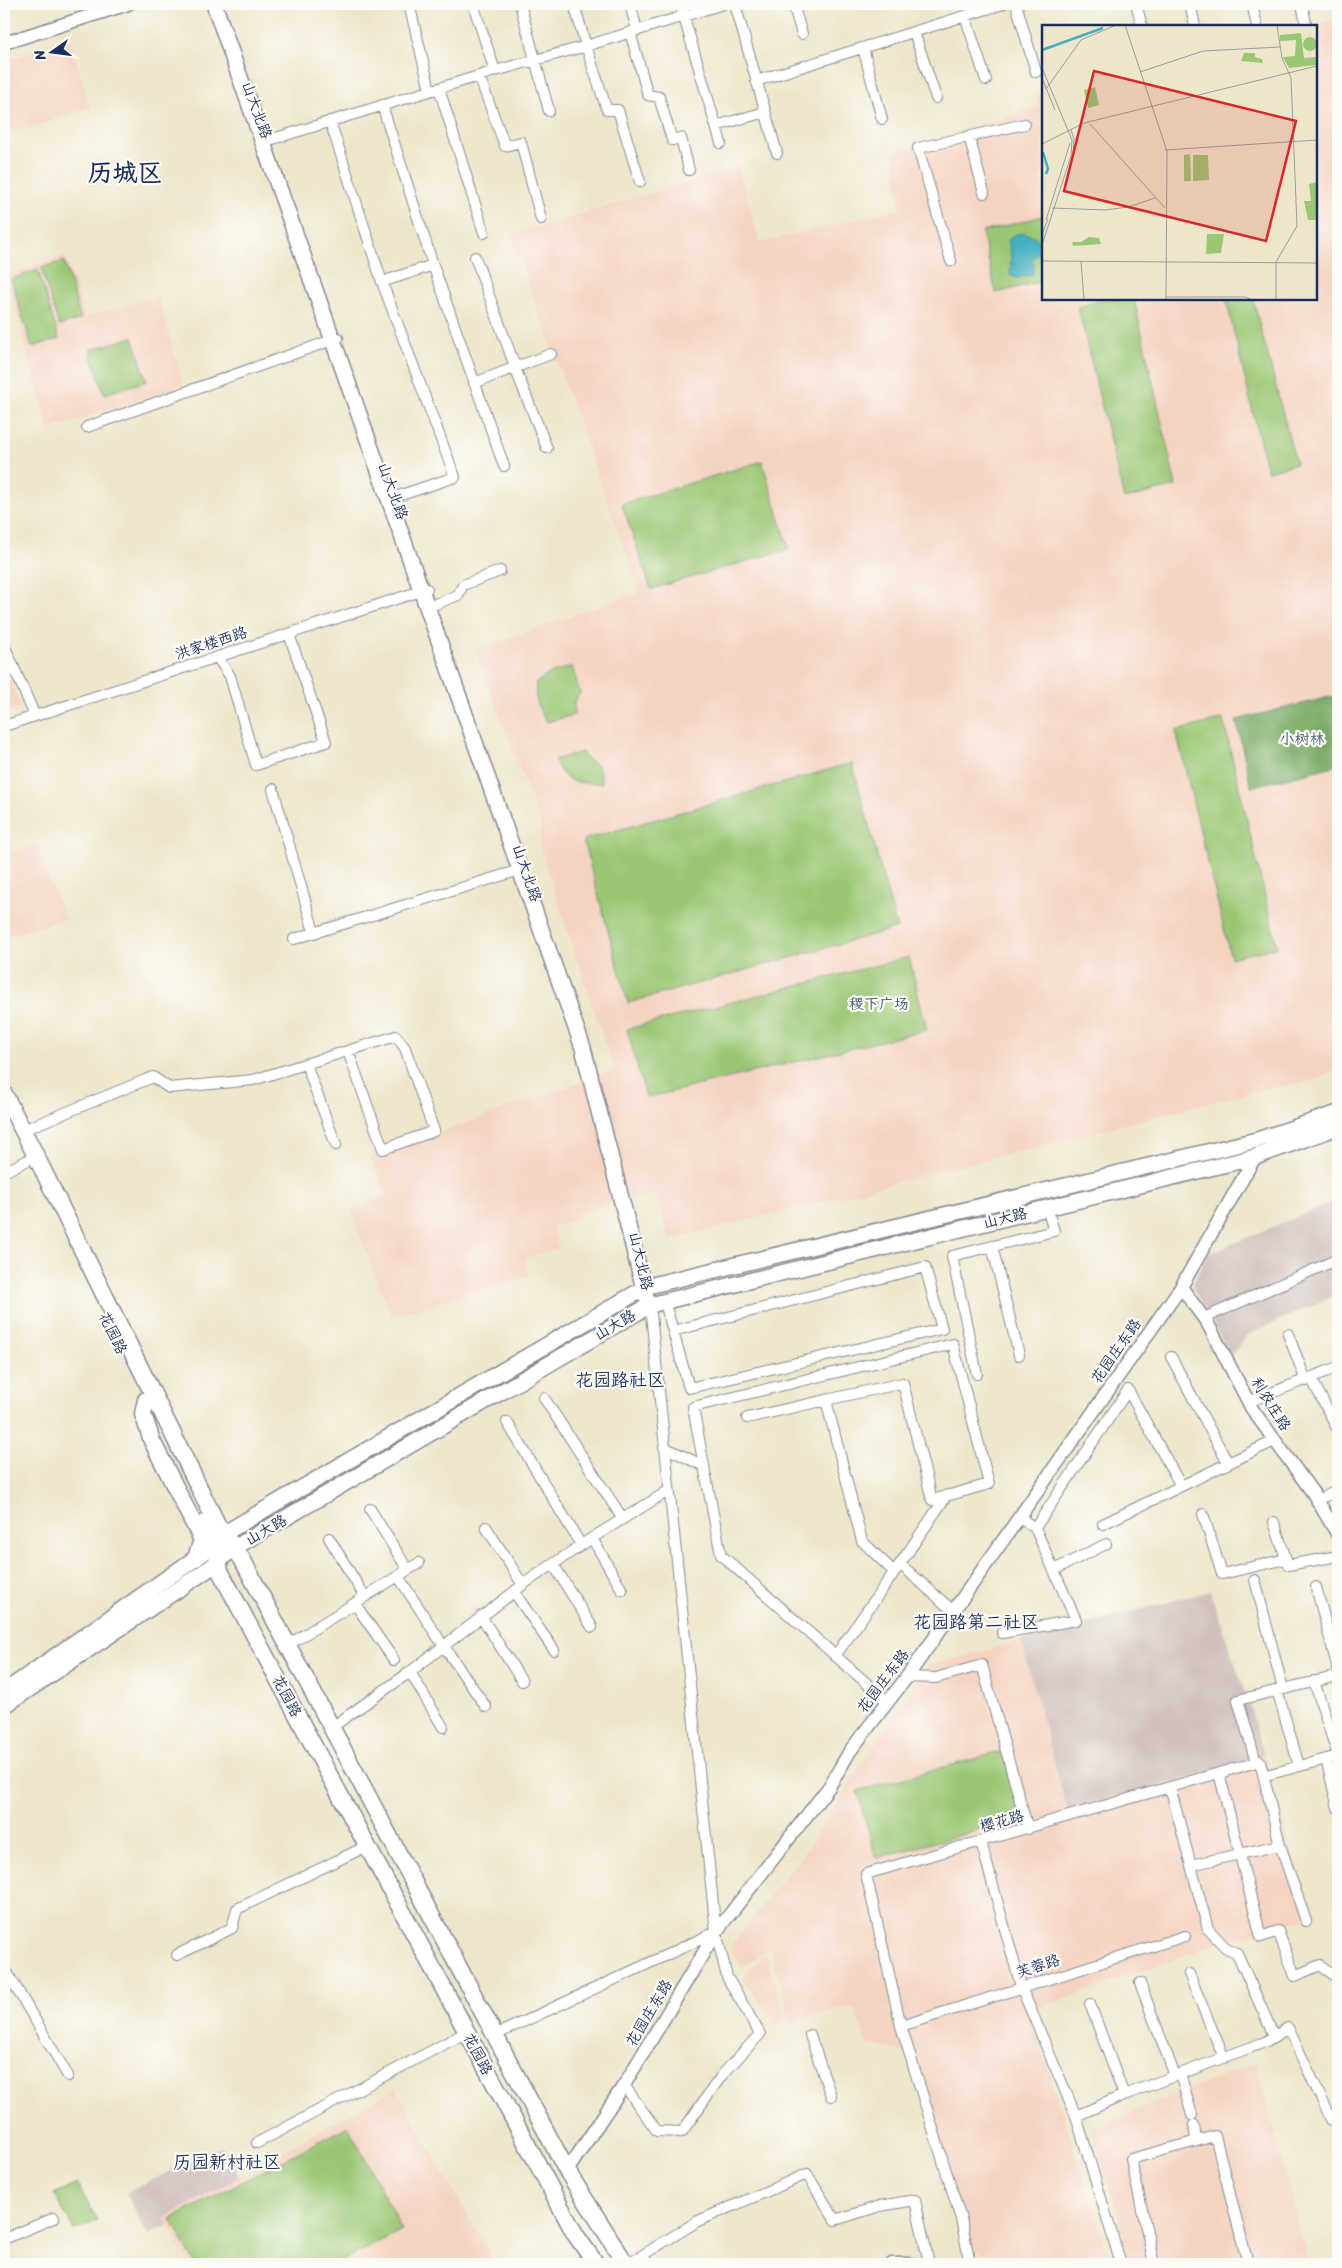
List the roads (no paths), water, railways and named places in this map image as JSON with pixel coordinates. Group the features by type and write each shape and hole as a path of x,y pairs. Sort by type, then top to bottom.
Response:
{"main road":[{"name":"山大北路","path":"214,4 425,589 433,605 584,1035 645,1287"},
{"name":"山大北路","path":"219,4 265,141"},
{"name":"山大北路","path":"336,338 395,497 520,870 582,1048 650,1305"},
{"name":"花园路","path":"4,1094 23,1130 32,1158 209,1545 219,1560 220,1571 575,2234 596,2264"},
{"name":"山大路","path":"4,1692 43,1666 209,1545 645,1287 1257,1140 1338,1112"},
{"name":"花园路","path":"4,1118 32,1158 146,1400 209,1545"},
{"name":"山大路","path":"4,1706 234,1548 650,1305 1255,1157 1338,1127"},
{"name":"花园路","path":"209,1545 234,1548 240,1555 567,2171 627,2264"}],"street":[{"path":"4,43 128,4"},
{"path":"409,4 435,89 484,233"},
{"path":"473,4 495,71"},
{"path":"520,4 549,111"},
{"path":"574,4 607,110 618,110 640,182"},
{"path":"630,4 648,95 659,97 672,140 681,138 689,170"},
{"path":"680,4 721,144"},
{"path":"265,141 722,4"},
{"path":"735,4 776,153"},
{"path":"793,4 802,34"},
{"path":"756,81 1003,4"},
{"path":"1016,4 1036,72"},
{"path":"1136,4 1142,25"},
{"path":"1190,4 1195,25"},
{"path":"1252,4 1257,25"},
{"path":"1302,4 1306,24"},
{"path":"965,16 986,80"},
{"path":"914,32 936,98"},
{"path":"863,48 882,119"},
{"path":"480,76 505,146 521,142 541,219"},
{"path":"382,105 433,265 504,466"},
{"path":"716,126 765,112"},
{"path":"330,121 382,282 455,477 395,497"},
{"path":"951,261 918,148 1025,124"},
{"path":"969,136 984,193"},
{"path":"475,257 546,448"},
{"path":"382,282 433,265"},
{"path":"87,427 336,338"},
{"path":"474,383 516,370 551,354"},
{"path":"433,605 458,595 463,586 500,572"},
{"name":"洪家楼西路","path":"4,726 425,589"},
{"path":"217,657 230,676 256,765 326,742 289,634"},
{"path":"4,645 35,716"},
{"path":"273,789 314,932"},
{"path":"294,939 520,870"},
{"path":"23,1130 153,1077 169,1088 253,1080 396,1036 405,1048 434,1131 383,1149 348,1051"},
{"path":"306,1064 336,1145"},
{"name":"花园庄东路","path":"567,2171 624,2085 716,1932 829,1787 850,1751 906,1677 1181,1287 1255,1157"},
{"path":"4,1172 32,1158"},
{"path":"977,1374 952,1256 1054,1231 1047,1208"},
{"path":"992,1246 1019,1355"},
{"path":"1204,1318 1338,1259"},
{"path":"667,1310 689,1388 942,1329 925,1267 673,1331"},
{"name":"利农庄路","path":"1181,1287 1204,1318 1248,1402 1318,1500 1338,1535"},
{"path":"624,2085 657,2131 682,2132 722,2076 760,2034 727,1978 716,1932 668,1491 650,1305"},
{"path":"1288,1334 1308,1380 1338,1430"},
{"path":"747,1418 903,1383 932,1500 990,1484 953,1344 693,1407 721,1555 888,1702"},
{"path":"1170,1357 1228,1463"},
{"path":"1248,1402 1338,1367"},
{"path":"1035,1528 1128,1390 1181,1486"},
{"path":"544,1398 622,1519"},
{"path":"826,1400 862,1541 953,1610"},
{"path":"507,1422 581,1545"},
{"path":"1103,1524 1272,1442"},
{"path":"664,1447 704,1466"},
{"path":"1318,1500 1338,1490"},
{"path":"332,1727 410,1672 441,1642 581,1545 668,1491"},
{"path":"835,1656 947,1496"},
{"path":"370,1509 408,1570"},
{"path":"1203,1514 1222,1574 1286,1559"},
{"path":"1002,1633 1076,1620 1035,1528 1019,1517"},
{"path":"1274,1522 1288,1566 1338,1556"},
{"path":"486,1527 523,1585"},
{"path":"329,1538 365,1597"},
{"path":"592,1538 622,1590"},
{"path":"1054,1570 1106,1544"},
{"path":"288,1645 419,1563"},
{"path":"553,1564 592,1627"},
{"path":"398,1576 486,1707"},
{"path":"1255,1580 1299,1766"},
{"path":"1316,1587 1338,1669"},
{"path":"514,1592 554,1650"},
{"path":"355,1604 394,1660"},
{"path":"481,1616 522,1681"},
{"path":"906,1677 936,1678 982,1665 1028,1829"},
{"path":"410,1672 443,1727"},
{"path":"1306,1921 1280,1845 1260,1761 1256,1762 1238,1700 1338,1676"},
{"path":"1266,1775 1338,1756 1314,1682"},
{"path":"1326,1759 1338,1808"},
{"name":"樱花路","path":"901,2026 866,1874 1146,1796 1170,1787 1256,1762"},
{"path":"1219,1774 1261,1937 1278,1931 1295,1976 1320,1965 1338,1978"},
{"path":"1170,1787 1208,1928 1225,1947 1237,1953 1274,2036"},
{"path":"982,1842 1021,1987 1076,2116 1121,2264"},
{"path":"1191,1865 1280,1845"},
{"path":"177,1955 232,1928 237,1909 367,1846"},
{"path":"495,2035 716,1932"},
{"name":"芙蓉路","path":"901,2026 1185,1936"},
{"path":"4,1967 68,2076"},
{"path":"1189,1974 1224,2058"},
{"path":"1140,1983 1178,2075 1192,2115"},
{"path":"1090,2004 1124,2095"},
{"path":"901,2026 961,2219 970,2264"},
{"path":"1076,2116 1124,2095 1265,2042 1288,2028 1332,2121 1338,2120"},
{"path":"257,2143 467,2032"},
{"path":"810,2035 831,2096"},
{"path":"1194,2125 1196,2141"},
{"path":"1154,2264 1131,2159 1215,2136 1248,2264"},
{"path":"627,2264 698,2221 807,2174 835,2220 880,2206 915,2200 929,2264"},
{"path":"4,2240 54,2218"},
{"path":"892,2264 912,2264"}],"water":[{"path":"1024,233 1036,237 1042,247 1042,250 1031,260 1034,265 1033,274 1017,278 1010,275 1011,256 1008,240 1016,234"}],"district":[{"name":"历城区","path":"125,172"},
{"name":"花园路社区","path":"620,1380"},
{"name":"花园路第二社区","path":"976,1622"},
{"name":"历园新村社区","path":"227,2162"}],"park label":[{"name":"小树林","path":"1302,739"},
{"name":"稷下广场","path":"879,1004"}]}
